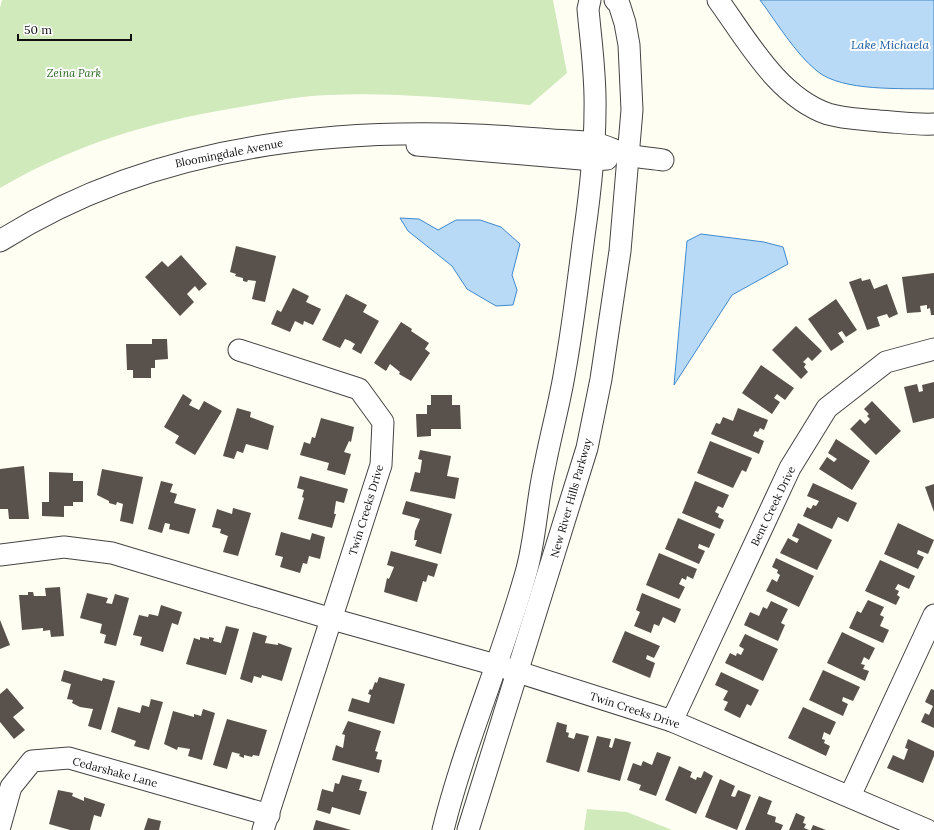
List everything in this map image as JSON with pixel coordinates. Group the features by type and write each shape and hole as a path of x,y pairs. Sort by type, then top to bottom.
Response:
{"street":[{"path":"443,830 496,665 512,622 532,549 543,473 561,392 570,341 594,152 595,86 588,9 590,0"},
{"name":"New River Hills Parkway","path":"468,830 481,783 518,673 587,448 595,412 620,251 632,110 631,60 625,23 619,4 615,0"},
{"path":"718,0 772,75 793,95 804,102 828,114 844,118 934,124"},
{"name":"Bloomingdale Avenue","path":"0,241 75,200 105,187 155,169 230,151 281,143 330,139 594,152 663,160"},
{"name":"Bent Creek Drive","path":"672,721 790,468 827,408 886,362 934,349"},
{"name":"Twin Creeks Drive","path":"239,350 359,389 383,422 381,465 266,822"},
{"name":"Twin Creeks Drive","path":"0,555 64,548 112,553 332,619 496,665 672,721 927,830"},
{"path":"850,796 934,615"},
{"name":"Cedarshake Lane","path":"0,826 11,787 32,760 69,758 266,822"}],"green space":[{"name":"Zeina Park","path":"2,0 553,0 567,73 530,105 479,100 353,94 298,98 182,118 119,135 89,146 59,158 0,188 0,8"},
{"path":"587,809 627,812 672,830 584,830"}],"water":[{"name":"Lake Michaela","path":"760,0 934,0 934,89 873,88 841,83 828,78 817,71 801,55"},
{"path":"400,218 419,219 438,230 456,220 480,220 501,227 520,244 512,275 517,290 513,305 496,306 467,289 452,266 408,231"},
{"path":"701,234 764,242 783,247 788,264 732,295 674,385 687,241"}],"building":[{"path":"236,246 276,256 265,302 252,299 256,281 243,281 243,278 235,276 236,274 230,272"},
{"path":"181,255 207,284 199,291 195,286 187,294 194,302 180,316 145,277 162,261 168,267"},
{"path":"934,273 934,315 931,315 930,308 927,309 927,305 920,306 921,312 907,313 902,277"},
{"path":"861,278 862,281 870,279 874,289 887,284 898,314 889,318 887,314 877,317 880,326 867,330 849,282"},
{"path":"293,288 309,296 306,302 321,309 313,325 304,321 303,325 295,321 290,332 271,324 277,310 281,312"},
{"path":"346,294 367,305 363,312 379,321 361,354 352,349 355,344 345,339 340,348 322,340"},
{"path":"836,299 857,330 846,337 842,331 838,333 844,342 831,351 808,319"},
{"path":"401,322 429,343 425,349 430,353 411,381 399,374 400,372 390,364 386,371 374,363"},
{"path":"796,326 822,351 812,361 808,357 803,362 806,364 804,367 808,372 801,379 772,350"},
{"path":"152,339 167,339 168,359 155,360 155,368 151,368 151,378 133,378 133,370 127,370 126,344 152,344"},
{"path":"761,365 794,388 785,400 777,394 774,398 780,402 772,414 742,393"},
{"path":"934,382 934,418 913,423 904,387 917,384 919,392 923,391 922,385"},
{"path":"183,394 192,400 189,405 199,410 204,401 222,411 195,455 175,443 179,436 164,427"},
{"path":"431,395 452,395 452,405 460,405 461,429 431,429 431,436 417,437 416,414 427,414 427,405 431,405"},
{"path":"872,401 901,431 876,455 850,429 860,419 865,424 870,419 867,416 869,414 864,409"},
{"path":"237,408 251,412 250,417 274,426 268,450 246,444 243,453 237,451 234,459 223,456"},
{"path":"738,408 768,420 764,430 760,428 758,432 755,431 753,436 764,441 759,454 711,434 716,423 720,424 723,417 733,421"},
{"path":"321,418 354,427 351,442 349,441 344,452 351,454 345,475 327,470 329,463 300,455 304,442 310,444 312,437 315,438"},
{"path":"836,439 870,461 852,490 819,469 827,457 834,462 837,459 828,453"},
{"path":"710,441 752,458 746,472 742,470 733,488 697,473"},
{"path":"420,450 451,456 447,476 459,478 455,499 410,491 415,472 420,473 422,460 418,459"},
{"path":"24,466 29,519 9,519 8,509 0,509 0,469"},
{"path":"102,469 143,477 133,524 120,521 123,504 117,502 116,505 109,503 109,501 97,495"},
{"path":"49,472 73,473 73,481 83,481 83,502 73,502 73,506 64,506 64,517 42,516 42,502 49,502"},
{"path":"300,476 348,489 344,503 336,501 334,514 336,514 332,528 298,519 304,498 302,497 304,490 297,488"},
{"path":"161,481 173,484 170,492 177,494 174,503 196,509 189,534 169,529 170,524 165,523 162,533 148,529"},
{"path":"695,481 729,495 723,508 718,506 715,512 719,514 718,517 724,520 720,529 682,513"},
{"path":"813,483 857,503 848,522 838,517 832,529 803,516 807,507 811,509 813,505 816,506 819,501 807,496"},
{"path":"934,484 934,512 925,487"},
{"path":"406,501 452,514 441,554 415,546 417,540 414,540 415,531 420,519 402,514"},
{"path":"233,508 251,513 238,556 223,552 228,536 220,533 221,529 212,527 217,509 232,514"},
{"path":"678,518 715,534 709,548 699,544 698,548 705,551 699,564 665,549"},
{"path":"798,523 832,540 817,570 780,553 788,538 797,543 799,539 792,536"},
{"path":"898,523 934,540 928,554 918,550 917,554 924,557 918,569 884,554"},
{"path":"281,532 310,540 312,533 325,537 320,559 309,556 307,564 303,563 300,573 280,567 283,557 275,555"},
{"path":"391,551 438,564 434,577 428,575 426,582 423,581 417,602 384,592 387,578 389,579 394,567 387,565"},
{"path":"659,553 697,569 693,579 687,576 686,580 682,578 679,584 685,587 679,599 646,585"},
{"path":"776,558 814,576 799,607 766,591 772,579 777,582 780,575 777,573 778,570 772,567"},
{"path":"880,560 915,576 909,589 898,584 895,589 899,591 897,595 900,597 896,605 865,591"},
{"path":"60,587 64,636 51,637 50,630 43,631 43,628 22,630 19,595 28,595 28,592 33,592 34,596 46,596 45,588"},
{"path":"87,593 108,598 106,603 112,604 115,594 129,598 116,646 104,643 106,635 100,633 102,624 80,618"},
{"path":"642,593 681,609 675,623 663,617 659,626 654,624 651,633 634,626 640,612 636,610"},
{"path":"868,600 884,607 880,615 884,617 880,626 889,630 883,643 849,628 857,611 861,613"},
{"path":"771,601 788,609 781,623 785,625 778,641 744,625 750,612 759,616 763,607 767,609"},
{"path":"161,605 182,612 178,625 172,623 163,652 140,645 142,637 133,635 139,615 148,617 149,614 158,616"},
{"path":"0,620 10,645 0,649"},
{"path":"226,626 239,629 226,675 186,664 194,638 200,640 200,637 209,639 209,637 214,638 213,641 221,643"},
{"path":"625,631 660,646 654,658 647,655 646,659 655,663 650,678 612,662"},
{"path":"253,632 267,636 265,643 278,645 278,643 292,648 282,681 262,675 261,678 254,676 252,683 240,679"},
{"path":"842,632 875,648 869,660 864,657 861,664 865,665 863,669 869,671 865,681 827,663"},
{"path":"745,634 778,649 763,681 725,663 730,653 736,656 737,653 741,655 744,649 739,646"},
{"path":"64,670 102,681 103,678 115,681 101,730 88,726 93,709 80,707 72,703 73,700 67,699 71,684 61,681"},
{"path":"823,670 860,687 853,701 843,697 842,701 848,704 843,716 809,700"},
{"path":"721,672 759,690 751,706 747,704 740,718 724,710 728,702 723,700 728,691 715,685"},
{"path":"379,677 405,684 394,724 348,711 352,698 369,703 371,695 368,694 370,689 372,690 375,682 377,683"},
{"path":"7,688 24,708 13,717 25,730 14,739 0,722 0,694"},
{"path":"931,689 934,690 934,728 921,722 925,713 929,715 933,706 925,702"},
{"path":"151,699 163,702 149,750 134,746 136,741 111,732 118,707 140,713 142,705 149,707"},
{"path":"803,707 836,722 830,735 824,732 822,739 825,740 824,743 830,746 826,756 788,738"},
{"path":"203,709 215,713 202,760 188,756 190,749 178,747 177,750 164,744 173,711 194,717 194,714 201,716"},
{"path":"227,719 267,730 259,756 253,755 252,757 244,755 244,758 239,756 240,754 232,752 227,769 213,765"},
{"path":"348,721 381,731 375,751 378,752 376,759 382,760 379,773 332,760 336,745 343,748 345,735 342,734"},
{"path":"557,722 567,725 566,732 569,733 568,737 574,739 576,733 589,736 579,772 546,762"},
{"path":"597,736 611,739 609,747 612,748 615,738 631,742 620,781 587,772"},
{"path":"908,739 934,751 934,756 923,783 887,768 893,755 904,760 908,749 905,748"},
{"path":"657,752 671,757 656,796 639,790 641,785 627,780 633,763 641,766 643,761 652,765"},
{"path":"679,766 692,772 690,777 696,780 697,777 701,778 704,771 713,776 696,814 665,800"},
{"path":"342,775 362,780 359,790 367,792 360,815 332,807 330,814 317,810 322,789 333,792 335,783 339,784"},
{"path":"720,779 735,786 731,796 735,797 738,790 751,795 737,830 705,817"},
{"path":"58,790 73,793 72,796 84,801 84,797 105,804 101,817 94,815 90,830 70,830 49,824"},
{"path":"759,796 772,801 767,814 776,817 775,822 783,825 781,830 745,830"},
{"path":"796,813 805,817 803,823 806,824 804,828 809,830 789,830"},
{"path":"148,818 161,821 159,830 144,830"},
{"path":"316,820 351,830 313,830"},
{"path":"813,825 826,830 811,830"}]}
